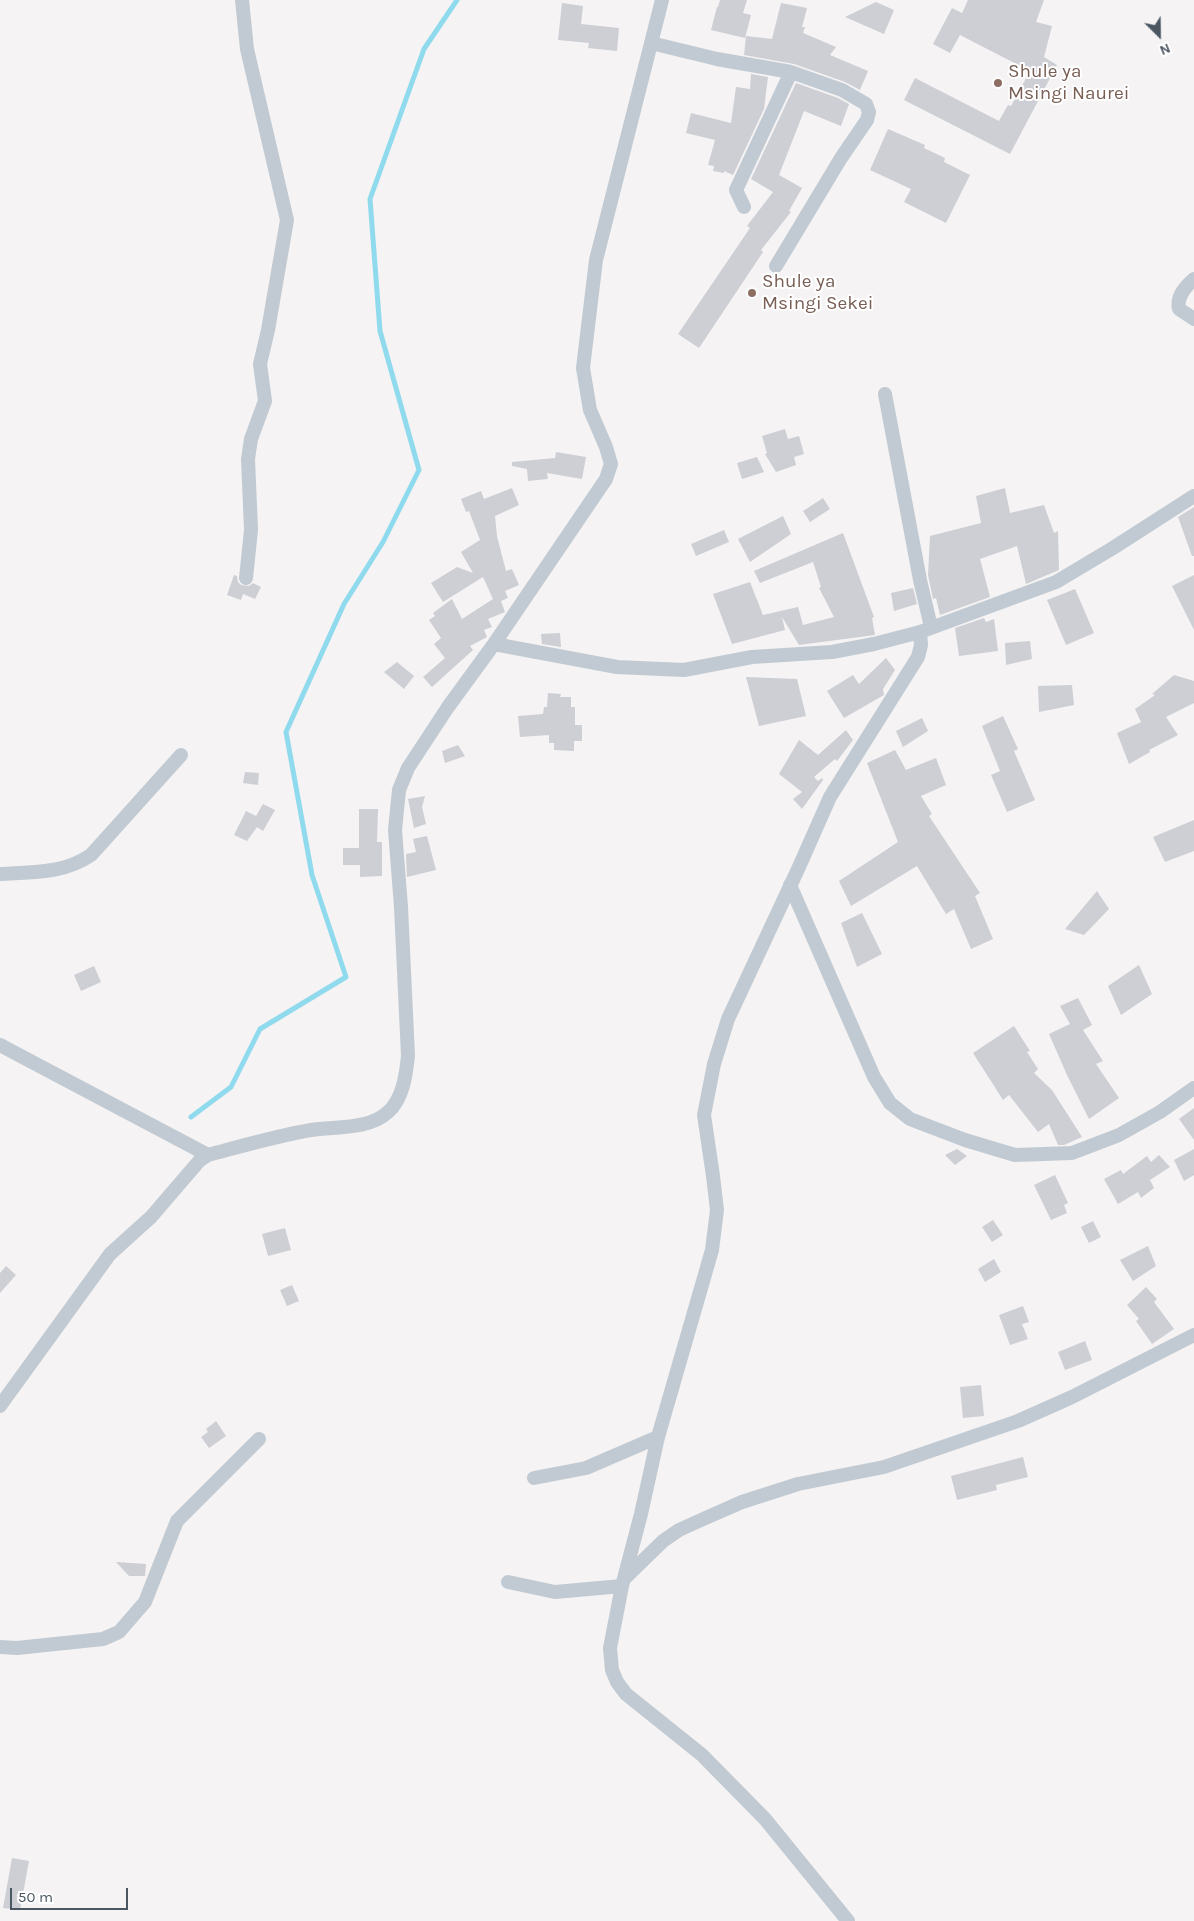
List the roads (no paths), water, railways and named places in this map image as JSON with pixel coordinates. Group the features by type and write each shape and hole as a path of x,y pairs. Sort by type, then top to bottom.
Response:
{"street":[{"path":"242,0 247,49 287,220 268,330 260,364 264,401 251,439 248,459 251,530 246,578"},
{"path":"0,1406 110,1254 145,1223 193,1168 208,1155 312,1130 368,1122 387,1114 399,1097 408,1056 401,908 394,830 399,790 408,768 606,479 611,464 606,447 590,410 583,368 596,260 662,0"},
{"path":"651,43 717,59 792,72 842,90 866,104 869,112 868,120 841,158 776,266"},
{"path":"744,207 736,190 792,72"},
{"path":"1194,279 1184,288 1178,304 1179,308 1194,319"},
{"path":"848,1921 765,1819 702,1756 626,1694 617,1682 612,1670 610,1648 658,1437 712,1250 717,1210 714,1176 704,1115 714,1064 728,1019 830,798 918,657 925,629 920,580 885,394"},
{"path":"494,644 617,667 684,670 752,657 832,652 925,629 1056,582 1114,548 1194,496"},
{"path":"0,874 65,869 91,855 182,755"},
{"path":"790,885 874,1078 890,1103 910,1119 965,1140 1015,1155 1072,1153 1118,1135 1160,1112 1194,1088"},
{"path":"0,1044 208,1155"},
{"path":"508,1582 555,1592 624,1582 663,1541 679,1530 742,1502 798,1484 884,1467 1018,1421 1072,1397 1194,1335"},
{"path":"534,1478 586,1468 658,1437"},
{"path":"0,1647 17,1648 103,1638 119,1632 145,1602 176,1521 260,1438"}],"waterway":[{"path":"191,1117 231,1087 260,1029 346,977 312,875 286,732 344,604 383,542 419,470 380,331 370,199 424,49 457,0"}],"place":[{"name":"Shule ya Msingi Naurei","path":"998,83"},
{"name":"Shule ya Msingi Sekei","path":"752,293"}]}
